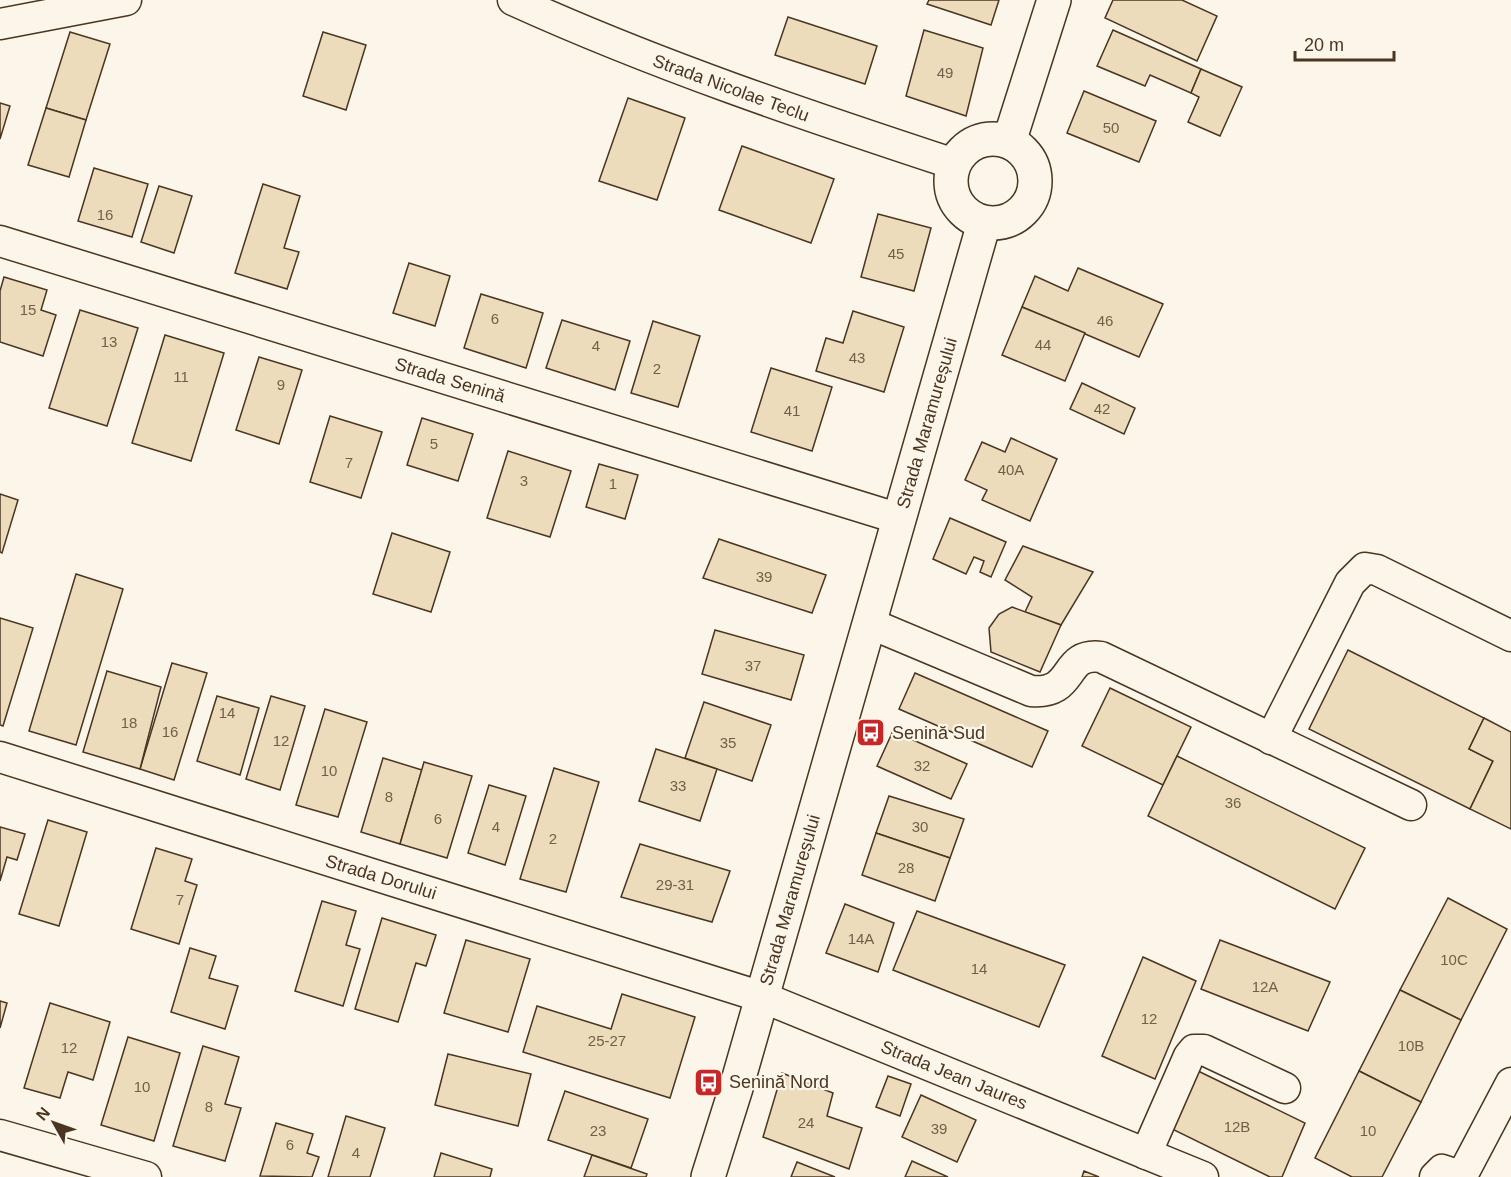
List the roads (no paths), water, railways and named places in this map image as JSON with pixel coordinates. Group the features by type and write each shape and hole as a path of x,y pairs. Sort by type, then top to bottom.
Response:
{"main road":[{"path":"1009,141 1054,0"},
{"path":"982,140 1009,141 1021,149 1030,160 1035,173 1032,198 1023,211 1012,220 984,223 971,218 960,209 953,196 950,182 954,164 969,146 982,140"},
{"name":"Strada Maramureșului","path":"708,1177 762,997 984,223"}],"street":[{"path":"0,24 126,0"},
{"name":"Strada Nicolae Teclu","path":"513,0 605,42 744,94 954,164"},
{"name":"Strada Senină","path":"0,241 900,519"},
{"path":"1271,739 1350,583 1365,568 1377,570 1511,636"},
{"path":"869,623 1031,691 1053,690 1064,680 1077,661 1088,656 1101,657 1411,805"},
{"name":"Strada Dorului","path":"0,757 762,997"},
{"name":"Strada Jean Jaures","path":"762,997 1203,1177"},
{"path":"1146,1154 1189,1056 1194,1050 1204,1050 1285,1088"},
{"path":"1435,1177 1442,1170 1454,1174 1464,1172 1511,1083"},
{"path":"0,1135 146,1177"}],"place":[{"name":"Senină Sud","path":"871,733"},
{"name":"Senină Nord","path":"708,1082"}]}
